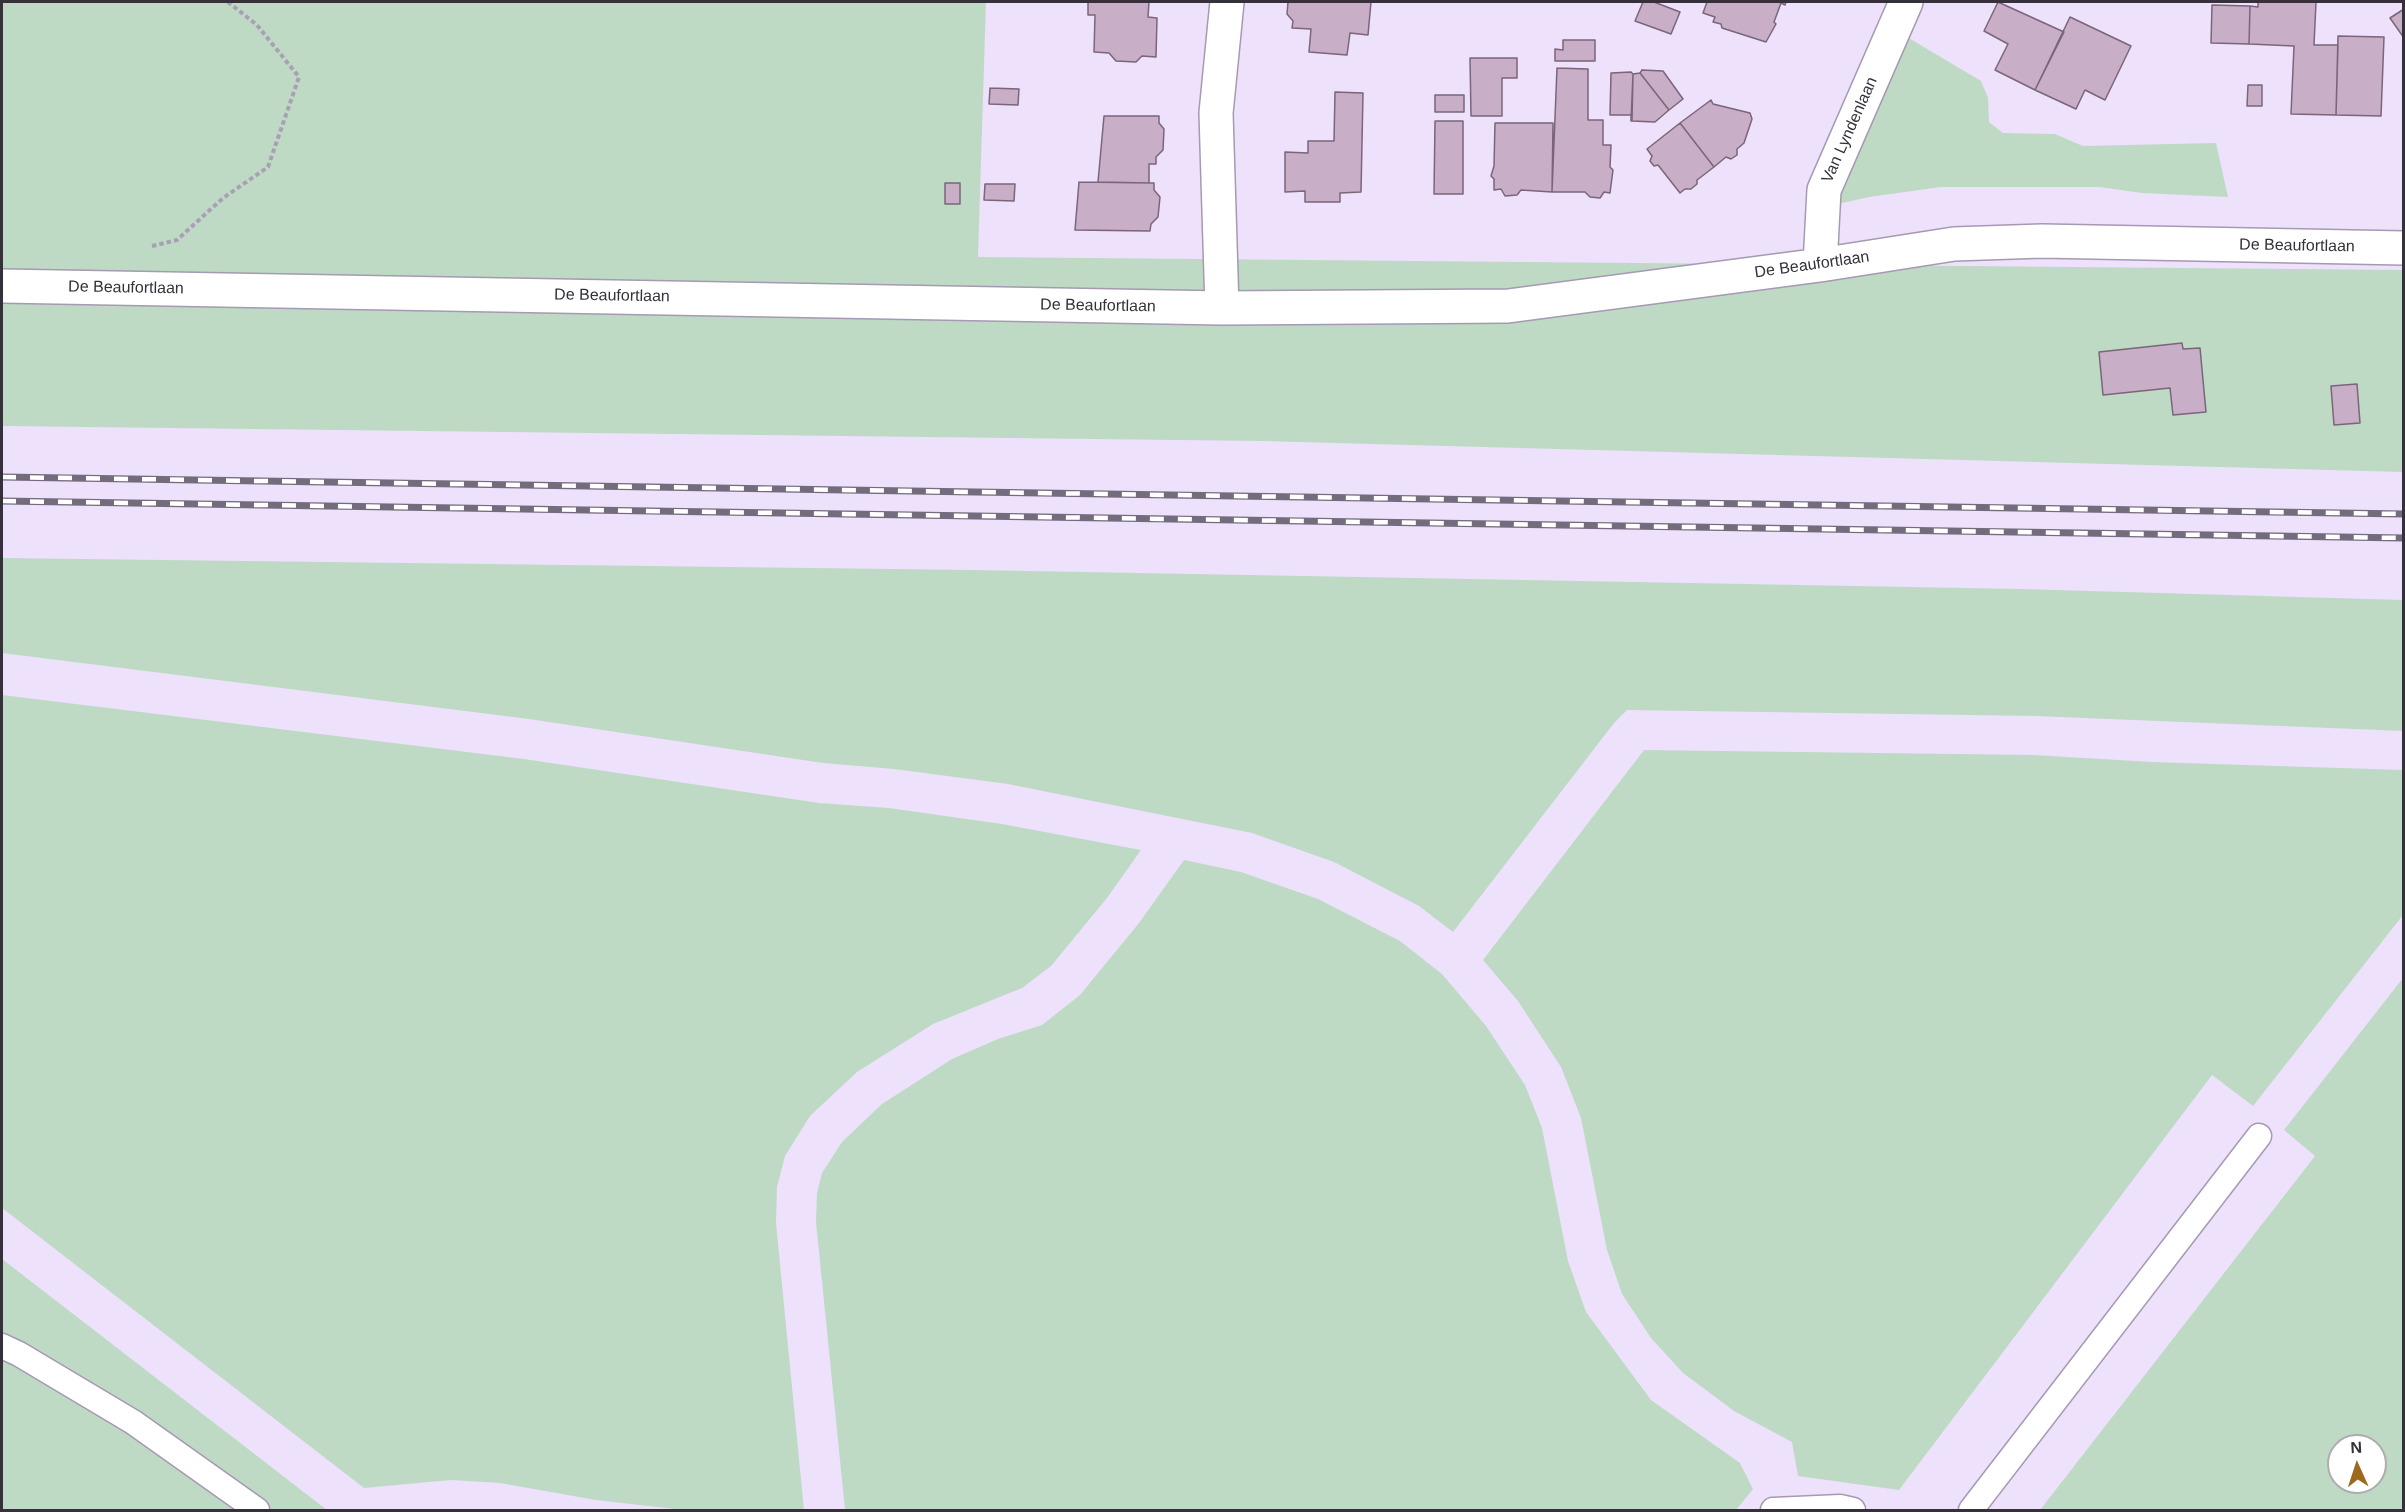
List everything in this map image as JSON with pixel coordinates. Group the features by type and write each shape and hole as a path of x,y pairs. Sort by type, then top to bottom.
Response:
{"street":[{"path":"1222,308 1216,113 1227,2"},
{"name":"Van Lyndenlaan","path":"1820,265 1824,190 1906,2"},
{"name":"De Beaufortlaan","path":"2,286 1222,308 1508,306 1820,265 1954,244 2042,241 2403,248"}],"lane":[{"path":"1971,1510 2259,1136"},
{"path":"2,1347 19,1354 133,1422 257,1510"},
{"path":"1773,1510 1840,1507 1853,1510"}],"path":[{"path":"143,249 177,240 223,198 268,167 299,76 256,25 228,2"}],"green space":[{"path":"2,2 986,2 978,257 2403,270 2403,472 1263,441 2,426"},
{"path":"1907,37 1981,81 1988,98 1989,122 2003,133 2055,134 2083,146 2216,143 2228,197 2142,193 2099,187 1941,187 1869,197 1829,206"},
{"path":"2,558 973,570 2021,589 2403,600 2403,731 2036,716 1627,710 1614,723 1453,932 1419,906 1334,862 1252,833 1008,784 894,769 823,763 529,719 2,653"},
{"path":"2,695 524,759 819,803 889,808 1002,824 1141,850 1107,898 1051,966 1022,988 933,1024 857,1072 810,1116 785,1156 777,1187 776,1223 804,1510 683,1510 596,1500 500,1483 451,1480 364,1488 2,1208"},
{"path":"1644,750 2034,755 2152,762 2403,770 2403,915 2253,1106 2212,1075 1899,1490 1798,1476 1792,1442 1734,1411 1683,1373 1651,1338 1622,1294 1607,1250 1581,1118 1561,1067 1518,1001 1483,960"},
{"path":"1184,860 1241,872 1318,899 1400,941 1442,974 1486,1026 1525,1085 1542,1128 1568,1261 1586,1312 1651,1400 1740,1463 1753,1489 1736,1510 845,1510 816,1222 817,1193 822,1173 842,1142 882,1104 952,1059 998,1039 1042,1025 1080,995 1139,923"},
{"path":"2403,978 2403,1510 2040,1510 2315,1156 2284,1130"},
{"path":"2,1259 327,1510 2,1510"}],"building":[{"path":"1088,2 1149,2 1148,17 1157,18 1156,57 1142,56 1136,62 1116,61 1109,53 1094,52 1095,15 1088,15"},
{"path":"1288,2 1371,2 1368,35 1350,33 1347,55 1309,52 1311,29 1292,28 1293,21 1287,14"},
{"path":"1643,2 1654,2 1680,12 1671,34 1635,21"},
{"path":"1707,2 1786,2 1785,5 1781,3 1774,22 1776,24 1766,42 1722,28 1721,24 1713,22 1715,17 1703,13"},
{"path":"1998,2 2064,32 2035,90 1995,70 2008,44 1984,31"},
{"path":"2258,2 2316,2 2314,45 2338,45 2336,115 2291,114 2294,46 2249,44 2250,6 2258,7"},
{"path":"2212,5 2250,6 2249,44 2211,43"},
{"path":"2404,9 2404,38 2390,18"},
{"path":"2070,17 2131,46 2105,100 2085,90 2076,109 2035,90"},
{"path":"2338,36 2384,37 2381,116 2336,115"},
{"path":"1563,40 1595,40 1595,61 1555,61 1555,49 1563,50"},
{"path":"1470,58 1517,58 1517,78 1502,78 1502,116 1471,116"},
{"path":"1557,68 1588,69 1588,120 1603,120 1603,145 1611,145 1610,167 1613,170 1610,193 1604,192 1600,198 1590,197 1585,192 1552,192"},
{"path":"1642,70 1663,71 1683,99 1669,110 1640,73"},
{"path":"1631,72 1633,74 1631,121 1631,115 1610,115 1611,73"},
{"path":"1640,73 1669,110 1655,122 1632,121 1633,74"},
{"path":"2248,85 2262,85 2262,106 2247,106"},
{"path":"990,88 1019,89 1018,105 989,104"},
{"path":"1335,92 1363,93 1361,192 1340,193 1340,202 1305,202 1305,191 1285,192 1285,152 1308,153 1308,141 1334,141"},
{"path":"1435,95 1464,95 1464,112 1435,112"},
{"path":"1711,100 1713,104 1750,113 1752,119 1744,143 1737,149 1737,155 1731,159 1726,157 1714,167 1680,123"},
{"path":"1104,116 1159,116 1159,123 1164,129 1163,150 1156,157 1156,164 1149,164 1149,183 1098,182"},
{"path":"1435,121 1463,121 1463,194 1434,194"},
{"path":"1495,123 1553,123 1552,192 1521,190 1517,195 1505,196 1501,189 1494,190 1494,179 1491,176 1494,166"},
{"path":"1680,123 1714,167 1697,180 1697,184 1691,189 1685,189 1680,193 1658,165 1654,166 1650,161 1652,156 1647,149"},
{"path":"1079,182 1154,183 1154,190 1160,197 1158,217 1151,224 1150,231 1075,230"},
{"path":"945,183 960,183 960,204 945,204"},
{"path":"985,184 1015,184 1014,201 984,200"},
{"path":"2182,343 2183,349 2200,348 2206,412 2173,415 2170,388 2103,395 2099,352"},
{"path":"2357,384 2360,423 2334,425 2331,386"}],"railway":[{"path":"2,477 2404,514"},
{"path":"2,501 2404,538"}]}
